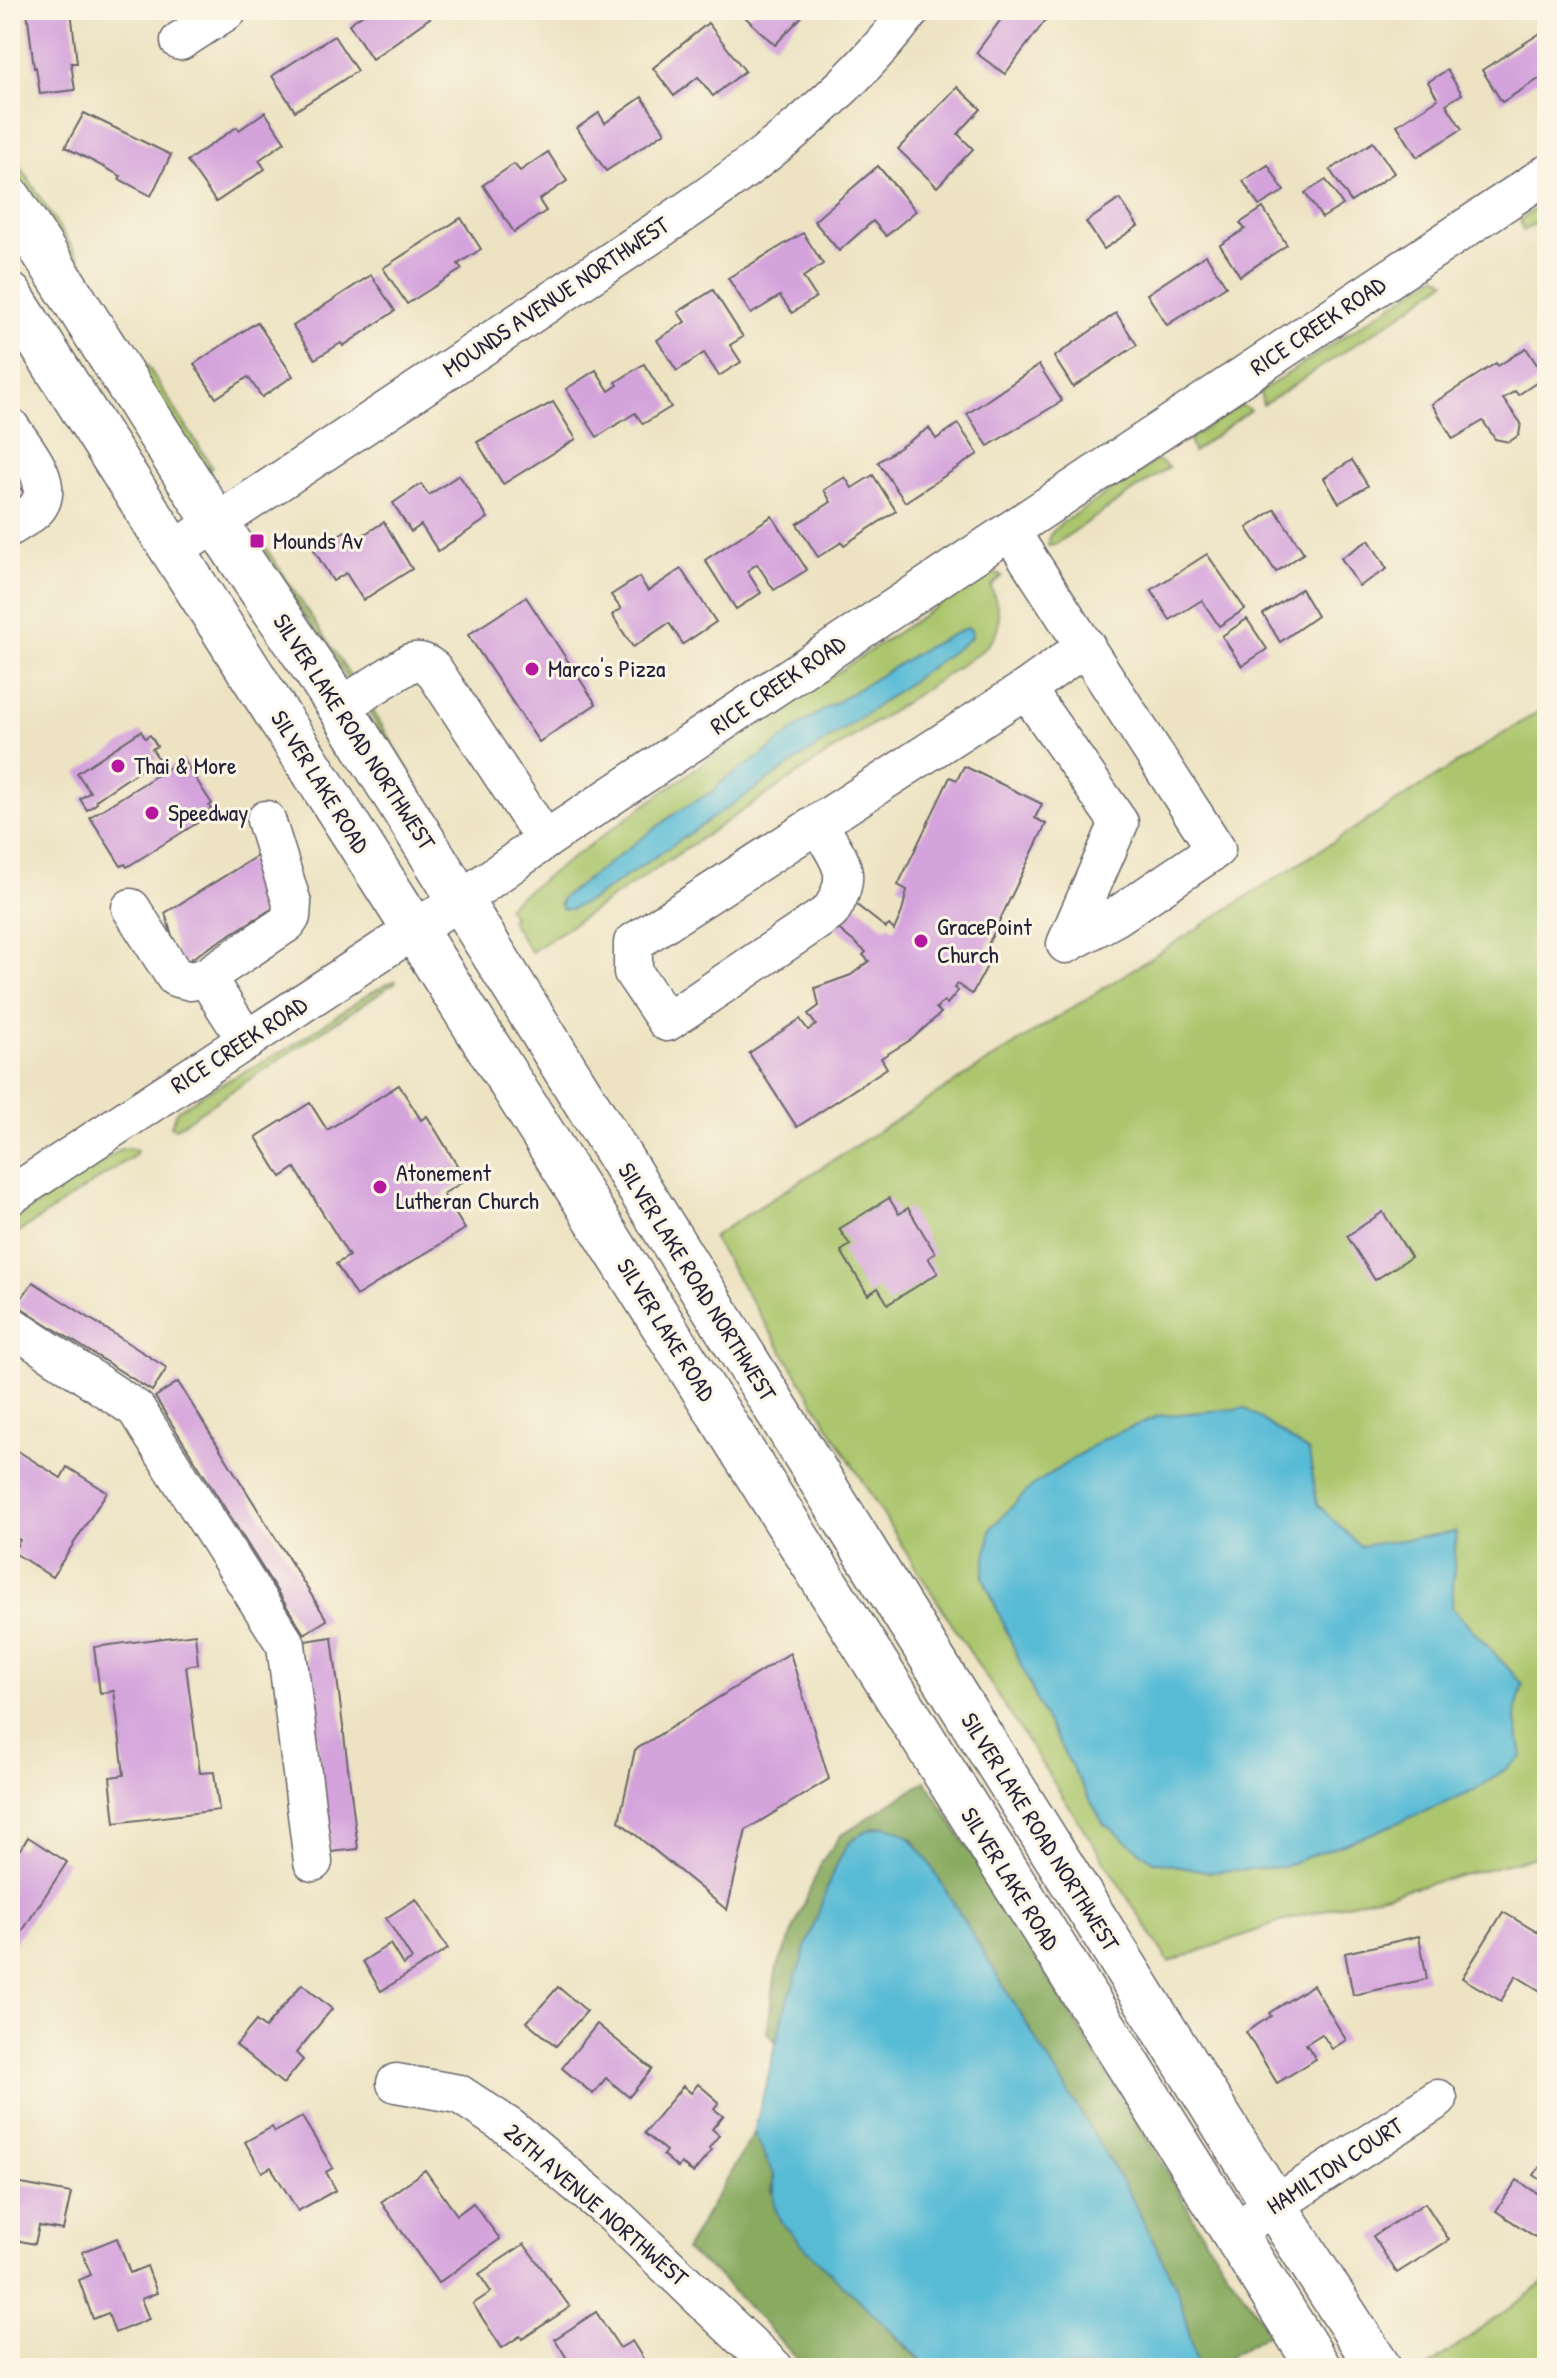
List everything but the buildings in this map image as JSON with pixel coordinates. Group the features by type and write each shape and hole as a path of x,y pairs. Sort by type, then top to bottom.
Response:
{"main road":[{"name":"SILVER LAKE ROAD NORTHWEST","path":"10,199 216,523 340,707 1274,2205 1379,2368"},
{"name":"SILVER LAKE ROAD","path":"15,315 173,551 414,929 1319,2368"}],"street":[{"path":"180,41 228,10"},
{"name":"MOUNDS AVENUE NORTHWEST","path":"173,551 721,188 836,95 911,10"},
{"name":"RICE CREEK ROAD","path":"10,1196 1547,174"},
{"path":"10,427 39,473 43,494 36,509 10,527"},
{"path":"1010,531 1216,849 1117,916 1066,944 1119,823 1026,689"},
{"path":"818,824 844,871 842,893 830,912 667,1022 633,972 633,943 1026,689 1086,646"},
{"path":"340,707 410,663 425,663 433,669 545,840"},
{"path":"131,908 175,977 191,981 206,977 287,923 291,917 292,903 266,820"},
{"path":"206,977 247,1041"},
{"path":"10,1325 136,1409 286,1645 313,1862"},
{"name":"26TH AVENUE NORTHWEST","path":"396,2083 459,2094 509,2127 612,2213 774,2368"},
{"name":"HAMILTON COURT","path":"1232,2233 1438,2099"}],"green space":[{"path":"10,150 212,467 208,471 10,163"},
{"path":"1547,201 1547,216 1523,231 1520,219"},
{"path":"1437,275 1446,281 1263,405 1260,392"},
{"path":"1241,405 1250,410 1193,452 1189,439"},
{"path":"1157,460 1169,467 1048,546 1050,535 1058,526"},
{"path":"259,539 353,680 348,680 255,542"},
{"path":"993,573 1002,576 991,586 998,614 997,630 979,653 531,952 510,920 513,916 507,907 517,898 714,755 979,578","holes":["972,636 870,711 727,807 559,905 561,899 677,812 713,791 804,722 927,647"]},
{"path":"1547,706 1547,1854 1292,1918 1169,1962 914,1565 712,1237"},
{"path":"372,709 447,834 444,837 369,712"},
{"path":"395,980 176,1128 171,1126 177,1111 287,1049 370,993"},
{"path":"121,1149 137,1150 135,1155 10,1238 10,1222"},
{"path":"926,1781 1161,2161 1204,2237 1270,2332 1212,2368 1198,2368 1178,2291 1129,2193 913,1839 879,1827 865,1832 847,1845 786,2005 776,2042 767,2033 776,1971 822,1861 842,1834"},
{"path":"754,2133 774,2174 772,2192 898,2340 930,2368 806,2368 715,2272 685,2250"},
{"path":"1547,2281 1547,2368 1427,2368"}],"water":[{"path":"966,628 971,629 972,636 967,641 870,711 593,899 571,909 562,909 561,899 677,812 763,755 804,722 927,647"},
{"path":"1245,1408 1309,1452 1317,1504 1360,1546 1456,1532 1452,1608 1523,1684 1515,1713 1522,1757 1476,1790 1281,1867 1211,1872 1153,1861 1103,1823 1043,1715 983,1577 991,1528 1032,1486 1103,1439 1158,1416"},
{"path":"884,1826 899,1830 910,1838 928,1861 1129,2193 1178,2291 1198,2368 930,2368 781,2222 774,2205 774,2174 754,2133 786,2005 832,1874 847,1845 865,1831"}],"place":[{"name":"Mounds Av","path":"257,541"},
{"name":"Marco's Pizza","path":"532,669"},
{"name":"Thai & More","path":"118,766"},
{"name":"Speedway","path":"152,813"},
{"name":"GracePoint Church","path":"921,941"},
{"name":"Atonement Lutheran Church","path":"380,1187"}]}
